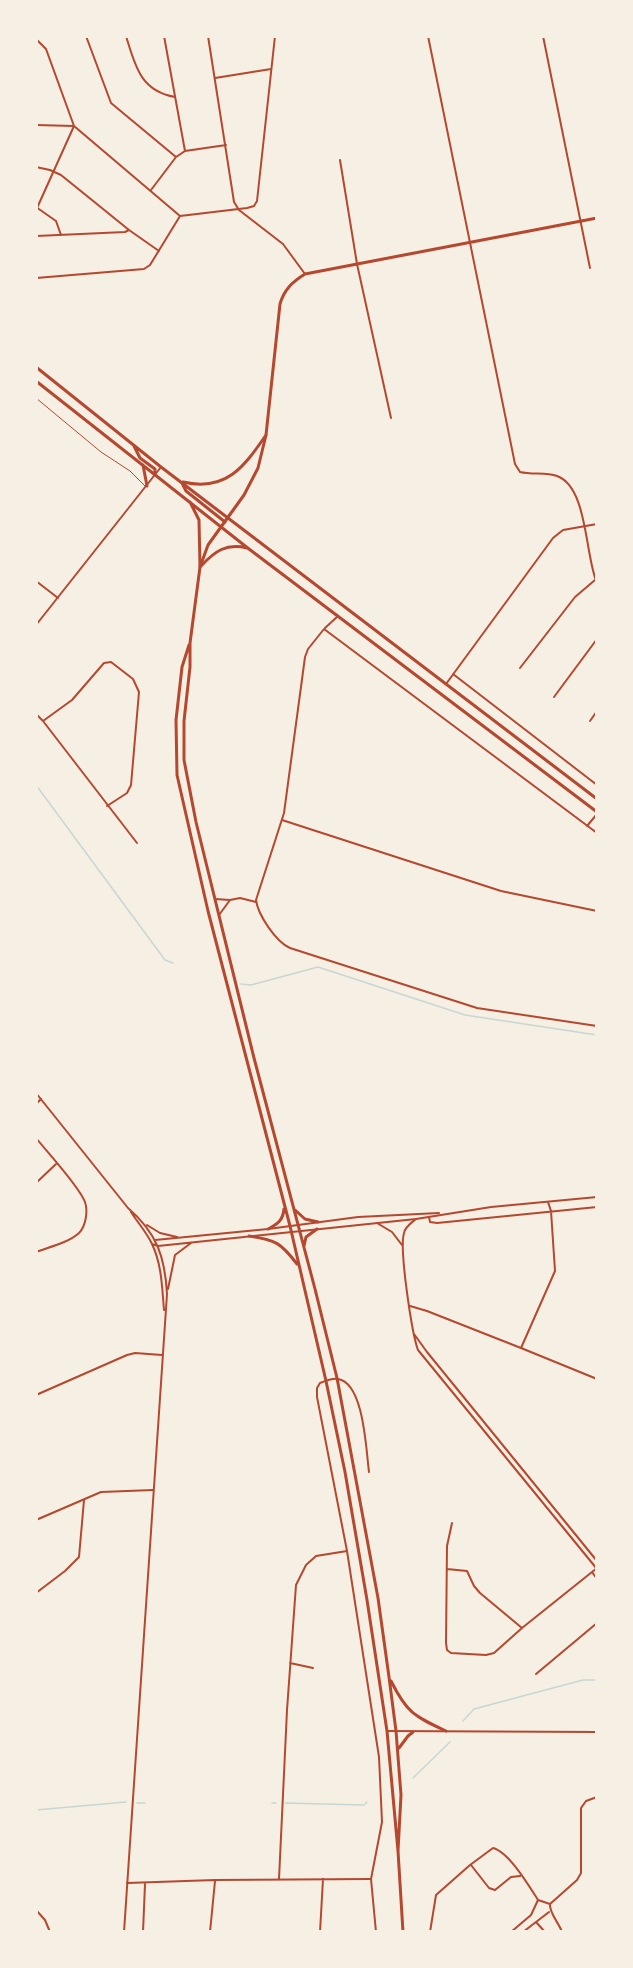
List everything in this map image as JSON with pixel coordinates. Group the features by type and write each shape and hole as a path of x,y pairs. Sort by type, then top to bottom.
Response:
{"main road":[{"path":"200,567 208,545 254,479 266,435 280,304 288,287 305,274 597,218"},
{"path":"36,367 161,467 597,799"},
{"path":"36,381 249,549 597,813"},
{"path":"181,482 202,485 224,480 248,461 266,435"},
{"path":"133,445 141,458 155,469 155,475"},
{"path":"143,465 146,487"},
{"path":"181,482 186,491 225,522"},
{"path":"188,499 199,520 200,567 189,643 182,667 176,720 176,760 179,783 211,922 290,1226 327,1381 343,1461 366,1588 387,1731 403,1932"},
{"path":"200,567 212,554 223,547 236,546 249,549"},
{"path":"189,643 190,659 184,721 185,767 195,822 337,1378 378,1598 396,1731 401,1795 398,1851"},
{"path":"268,1229 282,1218 284,1204"},
{"path":"294,1208 305,1219 318,1222"},
{"path":"304,1246 306,1237 316,1229"},
{"path":"249,1236 281,1244 298,1266"},
{"path":"389,1677 409,1711 418,1718 446,1731"},
{"path":"398,1750 413,1732"}],"street":[{"path":"86,36 111,103 176,157"},
{"path":"126,36 138,73 143,80 156,92 174,97"},
{"path":"164,36 185,152"},
{"path":"208,36 234,202 239,210 283,244 305,274"},
{"path":"36,38 46,49 74,126 180,216 239,210 254,206 258,194 275,36"},
{"path":"428,36 517,468 526,473 557,476 568,483 574,491 585,527 596,582 575,597 520,668"},
{"path":"543,36 590,268"},
{"path":"214,79 272,69"},
{"path":"36,125 74,126"},
{"path":"61,235 56,221 37,207 74,126"},
{"path":"151,190 176,157 185,152 226,146"},
{"path":"340,160 357,264 391,418"},
{"path":"36,167 54,171 159,251"},
{"path":"36,278 144,269 150,265 180,216"},
{"path":"36,236 129,230"},
{"path":"36,625 161,467"},
{"path":"445,685 553,538 563,530 597,524"},
{"path":"36,581 58,598"},
{"path":"338,616 324,629 308,649 305,657 282,820 256,902 276,938 290,948 477,1008 597,1026"},
{"path":"324,629 597,833"},
{"path":"554,697 597,639"},
{"path":"44,721 72,700 104,663 111,662 133,679 139,692 131,785 127,793 107,806"},
{"path":"453,674 597,785"},
{"path":"590,721 597,711"},
{"path":"36,714 44,721 137,843"},
{"path":"587,826 597,813"},
{"path":"282,820 501,891 597,911"},
{"path":"215,899 240,898 256,902"},
{"path":"219,915 230,900"},
{"path":"36,1093 129,1208 152,1244 160,1267 165,1318"},
{"path":"36,1104 41,1099"},
{"path":"36,1138 82,1196 86,1205 81,1231 74,1237 36,1252"},
{"path":"36,1183 56,1164"},
{"path":"152,1244 155,1240 268,1229 366,1216 445,1213 597,1197"},
{"path":"521,1348 555,1271 551,1211 548,1202"},
{"path":"429,1217 430,1222 437,1223 597,1207"},
{"path":"129,1208 160,1233 181,1238"},
{"path":"152,1244 158,1246 416,1219 445,1213"},
{"path":"416,1219 405,1230 402,1245 412,1332 422,1356 597,1569 494,1653 486,1655 455,1653 449,1651 446,1643 447,1539 452,1523"},
{"path":"376,1222 392,1232 402,1245"},
{"path":"124,1932 166,1294 166,1271 158,1246 145,1223"},
{"path":"166,1294 175,1255 193,1242"},
{"path":"410,1306 597,1379"},
{"path":"412,1332 597,1561"},
{"path":"36,1395 127,1355 135,1353 162,1355"},
{"path":"369,1472 360,1407 349,1384 337,1378 317,1385 317,1397 347,1551 379,1757 382,1821 370,1879 376,1932"},
{"path":"36,1520 107,1491 153,1490"},
{"path":"36,1593 79,1557 84,1499"},
{"path":"279,1880 295,1594 299,1577 306,1565 316,1556 347,1551"},
{"path":"447,1569 467,1571 480,1593 522,1628"},
{"path":"592,1572 597,1579"},
{"path":"536,1674 597,1623"},
{"path":"290,1664 313,1668"},
{"path":"387,1731 597,1732"},
{"path":"562,1932 556,1917 550,1911 550,1904 579,1877 581,1808 586,1801 597,1797"},
{"path":"430,1932 436,1895 470,1865 494,1848 500,1850 512,1862 538,1900 550,1904"},
{"path":"470,1865 489,1888 495,1890 511,1877 520,1876"},
{"path":"320,1932 323,1879"},
{"path":"127,1883 370,1879"},
{"path":"210,1932 215,1880"},
{"path":"143,1932 145,1883"},
{"path":"511,1932 531,1915 538,1900"},
{"path":"36,1910 45,1920 50,1932"},
{"path":"523,1932 550,1911"},
{"path":"536,1922 545,1932"}],"lane":[{"path":"36,398 101,452 130,471 146,487"}],"waterway":[{"path":"36,785 165,960 173,963"},
{"path":"241,984 251,985 318,967 465,1015 597,1035"},
{"path":"463,1721 474,1709 583,1680 597,1680"},
{"path":"413,1778 450,1742"},
{"path":"36,1810 126,1802"},
{"path":"285,1803 364,1805 367,1802"},
{"path":"137,1803 145,1803"}]}
